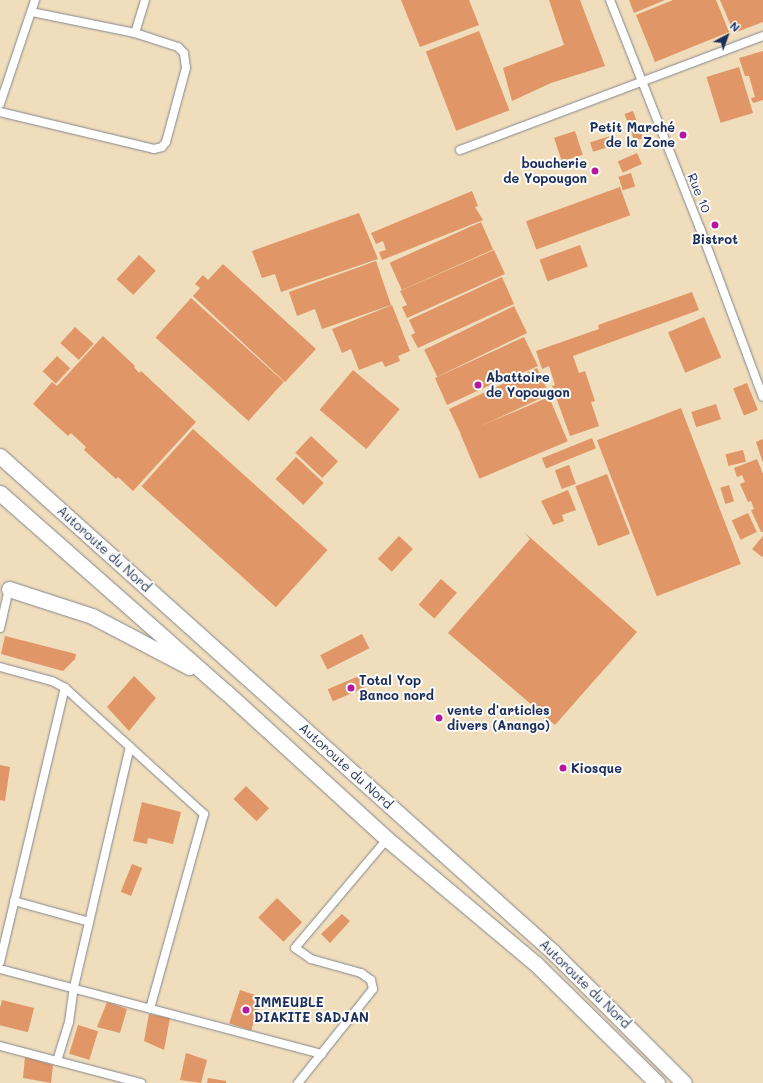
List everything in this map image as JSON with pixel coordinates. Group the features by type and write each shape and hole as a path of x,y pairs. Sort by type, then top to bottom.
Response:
{"highway":[{"name":"Autoroute du Nord","path":"0,456 553,952 684,1083"},
{"name":"Autoroute du Nord","path":"0,493 226,692 387,839 536,964 657,1083"},
{"path":"9,590 92,616 198,672 226,692"}],"street":[{"path":"0,104 35,0"},
{"path":"136,33 145,0"},
{"name":"Rue 10","path":"610,0 700,228 763,397"},
{"path":"0,112 154,149 162,147 166,142 178,103 186,68 184,53 178,47 136,33 32,12"},
{"path":"460,150 763,36"},
{"path":"0,628 9,590"},
{"path":"0,667 52,681 65,688 204,814 150,1008"},
{"path":"0,962 65,688"},
{"path":"57,1061 69,1022 74,988 130,747"},
{"path":"298,1083 365,1002 373,989 371,980 361,973 311,959 294,948 387,839"},
{"path":"14,901 89,922"},
{"path":"0,969 322,1054"},
{"path":"0,1046 142,1083"}],"building":[{"path":"401,0 469,0 479,25 420,47"},
{"path":"549,0 580,0 605,66 551,83 512,101 503,68 564,45"},
{"path":"629,0 665,0 634,13"},
{"path":"673,0 716,0 729,32 655,62 636,15"},
{"path":"720,0 763,0 763,22 734,33"},
{"path":"479,31 509,110 456,131 426,51"},
{"path":"763,51 763,100 753,103 751,98 755,97 749,76 745,76 739,58"},
{"path":"739,67 753,113 721,123 706,77"},
{"path":"633,111 643,138 634,141 625,114"},
{"path":"575,131 583,155 562,162 554,138"},
{"path":"614,135 617,145 593,152 590,142"},
{"path":"637,153 642,164 623,173 618,162"},
{"path":"631,173 635,186 623,190 619,177"},
{"path":"620,187 630,215 536,249 526,221"},
{"path":"472,191 478,206 475,207 483,220 382,260 379,252 386,250 383,241 376,244 371,233"},
{"path":"359,213 378,259 281,292 275,274 262,278 252,251"},
{"path":"481,222 493,249 402,290 390,263"},
{"path":"580,245 588,267 547,281 540,260"},
{"path":"494,250 505,274 407,318 402,307 407,305 400,291"},
{"path":"139,255 156,271 133,295 116,279"},
{"path":"376,261 391,305 322,329 315,309 297,316 289,292"},
{"path":"223,264 316,349 285,382 193,296 200,288 195,284 203,275 208,280"},
{"path":"502,277 514,304 418,348 411,335 415,333 409,320"},
{"path":"692,292 699,310 573,356 579,373 585,371 595,401 591,402 599,426 570,436 552,386 555,385 549,366 542,369 536,351 599,329 598,325"},
{"path":"191,298 284,382 248,421 156,337"},
{"path":"392,305 410,351 398,356 400,361 385,367 382,361 359,370 351,349 342,353 332,329"},
{"path":"514,306 527,333 437,377 424,350"},
{"path":"704,317 721,358 685,373 668,332"},
{"path":"75,327 94,344 79,360 60,343"},
{"path":"103,336 135,366 134,367 139,373 141,371 196,422 133,491 118,477 116,479 84,450 86,447 71,433 68,436 33,404 52,382 57,386"},
{"path":"524,337 538,366 515,376 514,374 447,405 435,378"},
{"path":"57,356 70,368 56,384 43,371"},
{"path":"537,368 549,394 461,435 449,409"},
{"path":"353,370 400,409 366,449 320,410"},
{"path":"747,383 758,410 744,416 733,389"},
{"path":"549,397 568,441 479,479 461,435"},
{"path":"716,404 721,419 696,427 691,412"},
{"path":"681,408 741,564 657,596 597,440"},
{"path":"193,429 328,550 276,607 141,486"},
{"path":"311,436 338,461 322,478 295,453"},
{"path":"592,438 596,448 546,468 542,458"},
{"path":"763,439 763,463 756,442"},
{"path":"743,450 746,462 728,466 726,454"},
{"path":"296,457 324,483 303,505 276,479"},
{"path":"757,459 763,474 763,532 761,532 751,510 754,509 751,501 748,502 740,484 745,482 742,475 737,477 734,468"},
{"path":"569,465 576,484 562,489 555,470"},
{"path":"607,474 630,534 598,546 575,486"},
{"path":"729,485 734,501 725,504 720,488"},
{"path":"568,490 576,510 562,515 564,521 553,525 541,501"},
{"path":"748,513 757,532 741,540 732,521"},
{"path":"524,532 637,632 555,725 448,633 530,539"},
{"path":"399,536 413,549 392,572 378,559"},
{"path":"763,536 763,556 762,557 752,549"},
{"path":"441,579 457,593 435,618 419,605"},
{"path":"362,634 369,648 327,670 320,655"},
{"path":"5,636 76,654 75,659 63,671 1,654"},
{"path":"134,676 156,698 129,731 107,707"},
{"path":"359,676 364,688 333,701 328,689"},
{"path":"0,765 10,767 5,801 0,800"},
{"path":"246,786 269,808 257,821 233,799"},
{"path":"142,802 181,812 173,844 148,838 147,844 133,841"},
{"path":"132,864 142,868 131,896 121,892"},
{"path":"277,898 302,922 283,942 258,917"},
{"path":"342,914 350,921 330,943 321,934"},
{"name":"IMMEUBLE DIAKITE SADJAN","path":"240,990 262,997 251,1030 229,1023"},
{"path":"2,1000 34,1008 28,1032 0,1025 0,1008"},
{"path":"107,1002 127,1009 120,1033 97,1027"},
{"path":"149,1014 170,1018 164,1050 144,1041"},
{"path":"78,1025 98,1031 89,1060 69,1054"},
{"path":"186,1053 207,1060 201,1083 180,1080"},
{"path":"25,1057 53,1065 51,1083 23,1078"},
{"path":"208,1078 226,1081 226,1083 207,1083"}],"place":[{"name":"Petit Marché de la Zone","path":"683,135"},
{"name":"boucherie de Yopougon","path":"595,171"},
{"name":"Bistrot","path":"715,225"},
{"name":"Abattoire de Yopougon","path":"478,385"},
{"name":"Total Yop Banco nord","path":"351,688"},
{"name":"vente d'articles divers (Anango)","path":"439,718"},
{"name":"Kiosque","path":"563,768"},
{"name":"IMMEUBLE DIAKITE SADJAN","path":"246,1010"}]}
